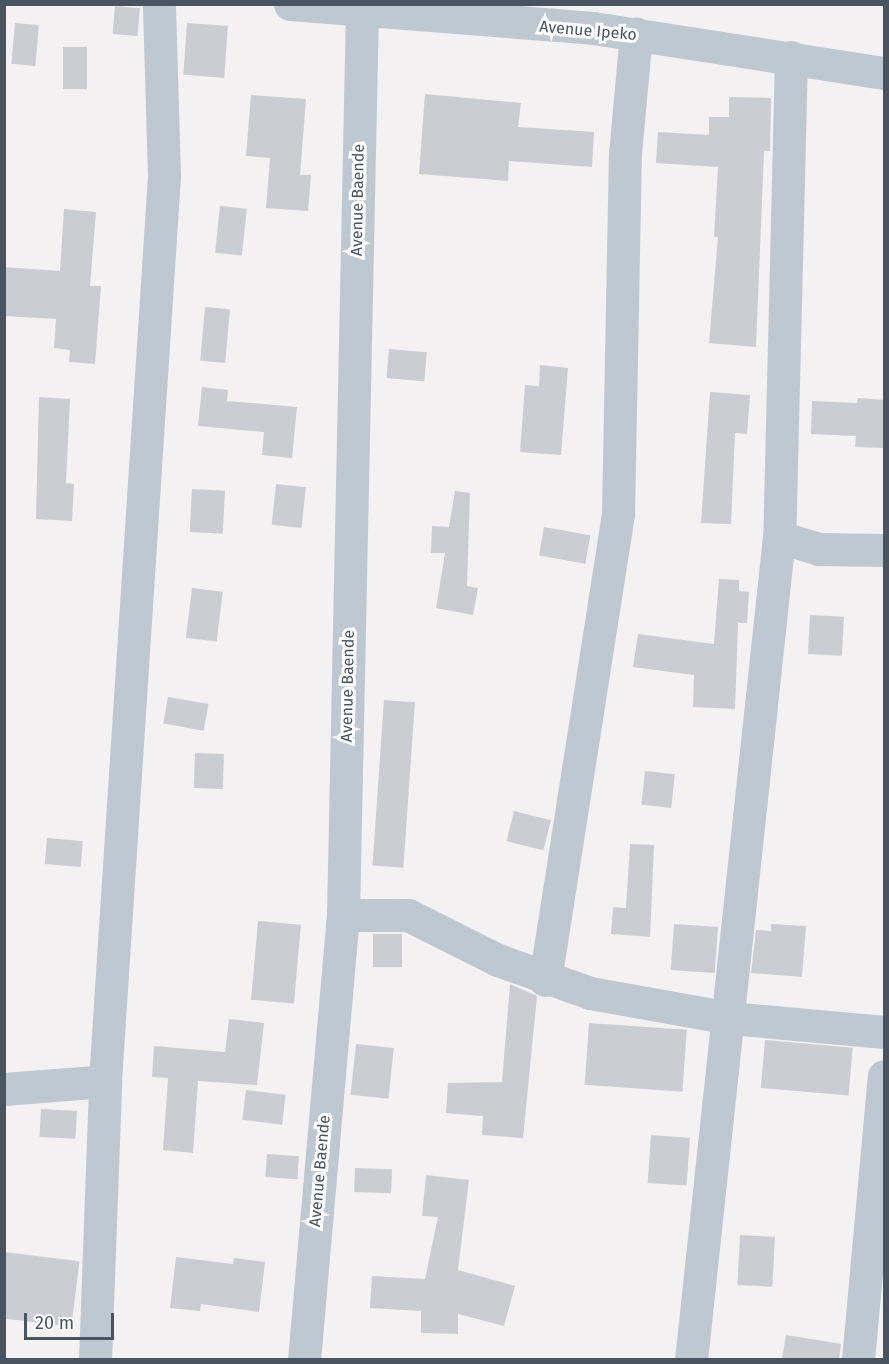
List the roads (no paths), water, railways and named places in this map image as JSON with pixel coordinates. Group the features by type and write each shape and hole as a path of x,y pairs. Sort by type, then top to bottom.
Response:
{"street":[{"path":"95,1359 105,1081 164,176 159,4"},
{"name":"Avenue Ipeko","path":"290,4 636,34 885,73"},
{"name":"Avenue Baende","path":"304,1359 343,915 362,11"},
{"path":"545,980 618,514 625,154 636,34"},
{"path":"691,1359 779,537 791,57"},
{"path":"779,537 819,549 885,550"},
{"path":"343,915 408,915 545,980 590,993 729,1018 885,1032"},
{"path":"858,1359 885,1077"},
{"path":"4,1089 105,1081"}]}
